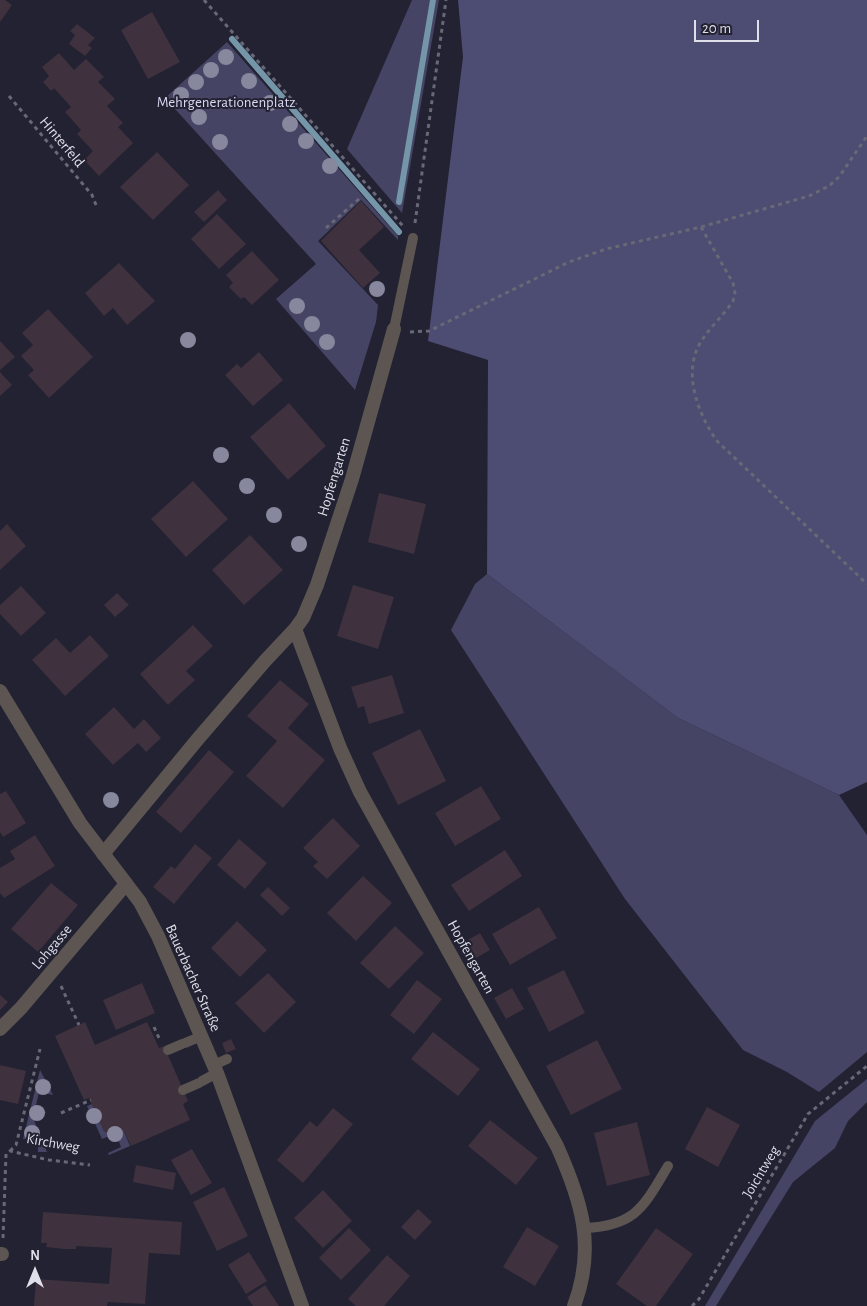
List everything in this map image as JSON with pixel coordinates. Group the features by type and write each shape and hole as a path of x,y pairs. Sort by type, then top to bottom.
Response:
{"street":[{"name":"Hopfengarten","path":"103,854 252,675 296,629 309,606 352,479 394,329"},
{"name":"Hopfengarten","path":"296,629 340,748 360,792 558,1146 570,1176 585,1228 585,1269 574,1306"},
{"name":"Bauerbacher Straße","path":"0,691 80,823 140,902 158,936 215,1069 302,1306"},
{"name":"Lohgasse","path":"0,1029 16,1014 126,884"}],"lane":[{"path":"394,329 413,238"},
{"path":"168,1050 202,1036"},
{"path":"183,1090 200,1082 227,1060"},
{"path":"585,1228 604,1227 622,1222 642,1208 668,1166"}],"path":[{"path":"204,0 413,238"},
{"path":"413,238 435,64 446,0"},
{"name":"Hinterfeld","path":"9,96 92,195 96,205"},
{"path":"394,329 417,333 429,331 569,262 606,249 794,202 823,190 843,172 867,136"},
{"path":"326,228 360,198"},
{"path":"701,226 733,283 735,293 733,301 696,350 693,375 700,413 718,441 867,584"},
{"path":"53,970 79,1025"},
{"name":"Kirchweg","path":"1,1254 6,1154 16,1145 40,1049"},
{"name":"Joichtweg","path":"692,1306 699,1300 808,1114 867,1066"},
{"path":"61,1113 91,1100"},
{"name":"Kirchweg","path":"10,1151 49,1160 90,1165"}],"green space":[{"path":"412,0 439,0 402,213 347,149"},
{"name":"Mehrgenerationenplatz","path":"227,42 398,236 398,240 361,200 318,241 378,305 376,322 355,390 276,299 316,264 165,98"},
{"path":"487,574 678,718 839,795 867,835 867,1052 819,1092 787,1072 743,1050 625,899 451,630 475,584"},
{"path":"40,1070 53,1095 39,1092 35,1110 47,1112 33,1118 47,1152 38,1152 38,1139 23,1139"},
{"path":"867,1079 867,1102 848,1121 835,1148 793,1182 716,1306 705,1306 815,1121"},
{"path":"92,1104 104,1131 112,1134 123,1129 130,1146 109,1155 108,1153 121,1147 118,1139 112,1142 109,1136 102,1139 87,1106"}],"shaded area":[{"path":"458,0 867,0 867,782 839,795 678,718 487,574 488,360 428,341 463,57"}],"building":[{"path":"0,0 5,0 12,5 0,22"},
{"path":"152,12 180,62 148,79 121,30"},
{"path":"77,24 95,38 88,45 92,48 85,56 69,44 75,35 70,31"},
{"path":"59,53 74,70 86,59 104,77 98,82 115,99 107,106 123,123 118,127 133,143 99,176 84,160 93,151 77,134 81,130 65,112 71,107 54,88 51,91 43,82 49,76 42,67"},
{"path":"157,152 189,185 153,220 120,187"},
{"path":"218,190 227,200 204,222 194,212"},
{"path":"361,201 384,227 359,250 380,273 363,288 321,241"},
{"path":"217,214 246,244 219,269 191,239"},
{"path":"252,251 279,280 252,305 244,297 241,299 229,287 233,283 226,275"},
{"path":"119,263 155,301 127,325 113,308 104,316 85,293"},
{"path":"48,309 93,357 49,398 28,375 34,370 21,356 33,345 22,333"},
{"path":"0,341 15,357 0,370"},
{"path":"259,352 283,380 253,406 225,375 237,364 241,368"},
{"path":"0,372 12,385 0,396"},
{"path":"289,403 326,446 288,480 250,437"},
{"path":"193,481 228,519 186,557 151,519"},
{"path":"379,493 426,504 414,554 368,542"},
{"path":"7,524 26,546 0,570 0,531"},
{"path":"250,535 283,570 244,605 212,570"},
{"path":"353,585 394,597 378,649 337,636"},
{"path":"21,586 46,613 21,636 0,614 0,605"},
{"path":"117,593 129,605 115,617 104,605"},
{"path":"193,625 213,646 186,671 195,680 168,705 140,674"},
{"path":"90,635 109,656 65,696 32,660 56,638 70,653"},
{"path":"392,675 404,713 369,724 364,706 358,708 351,687"},
{"path":"280,680 309,704 288,728 325,760 283,808 246,776 277,741 247,716"},
{"path":"114,707 134,729 144,719 161,738 146,752 138,743 113,765 85,734"},
{"path":"420,729 446,781 398,805 372,753"},
{"path":"209,750 234,772 181,833 156,812"},
{"path":"481,786 501,819 455,846 435,813"},
{"path":"6,791 26,823 3,837 0,832 0,794"},
{"path":"333,818 360,846 327,879 313,866 318,862 303,848"},
{"path":"35,835 55,866 4,898 0,893 0,868 15,859 10,851"},
{"path":"239,839 267,863 245,889 217,865"},
{"path":"195,844 212,858 174,904 153,887 171,866 175,869"},
{"path":"505,850 522,876 469,911 451,885"},
{"path":"363,876 392,903 356,941 327,913"},
{"path":"51,883 78,905 38,952 11,929"},
{"path":"268,887 290,908 282,916 260,895"},
{"path":"539,907 557,938 510,965 492,934"},
{"path":"237,921 267,950 240,977 211,948"},
{"path":"395,926 424,953 389,989 360,963"},
{"path":"480,933 490,950 476,958 466,941"},
{"path":"564,970 585,1013 549,1032 527,988"},
{"path":"268,973 296,1002 264,1033 235,1003"},
{"path":"417,980 442,999 414,1034 390,1015"},
{"path":"142,983 155,1013 116,1030 103,1000"},
{"path":"512,988 524,1009 506,1019 494,998"},
{"path":"0,995 8,1002 0,1010"},
{"path":"85,1022 95,1045 147,1022 159,1048 164,1046 188,1101 183,1104 190,1120 131,1146 123,1129 112,1133 104,1131 89,1098 84,1100 55,1036"},
{"path":"433,1032 480,1069 458,1096 411,1059"},
{"path":"231,1039 236,1049 226,1053 222,1043"},
{"path":"597,1040 622,1089 571,1115 546,1066"},
{"path":"0,1065 26,1071 18,1104 0,1100"},
{"path":"707,1107 740,1125 718,1167 685,1149"},
{"path":"333,1108 353,1124 303,1183 277,1160 310,1121 317,1127"},
{"path":"490,1120 538,1158 516,1185 468,1146"},
{"path":"637,1122 650,1175 607,1186 594,1133"},
{"path":"192,1149 212,1183 191,1195 171,1160"},
{"path":"136,1165 176,1173 173,1190 133,1182"},
{"path":"224,1187 248,1236 217,1251 193,1202"},
{"path":"323,1190 352,1221 323,1248 294,1218"},
{"path":"418,1209 432,1222 415,1240 401,1227"},
{"path":"43,1212 182,1222 180,1255 149,1253 145,1304 108,1302 107,1306 34,1306 36,1279 109,1284 112,1248 76,1246 76,1249 64,1249 46,1247 47,1243 41,1243"},
{"path":"527,1227 559,1246 535,1286 503,1267"},
{"path":"349,1228 371,1250 341,1280 319,1258"},
{"path":"656,1228 693,1254 656,1306 647,1306 616,1284"},
{"path":"249,1252 267,1281 246,1294 228,1265"},
{"path":"387,1255 410,1276 384,1306 356,1306 348,1299"},
{"path":"265,1285 279,1306 253,1306 247,1297"}],"waterway":[{"path":"399,202 433,0"},
{"path":"232,39 399,232"}]}
